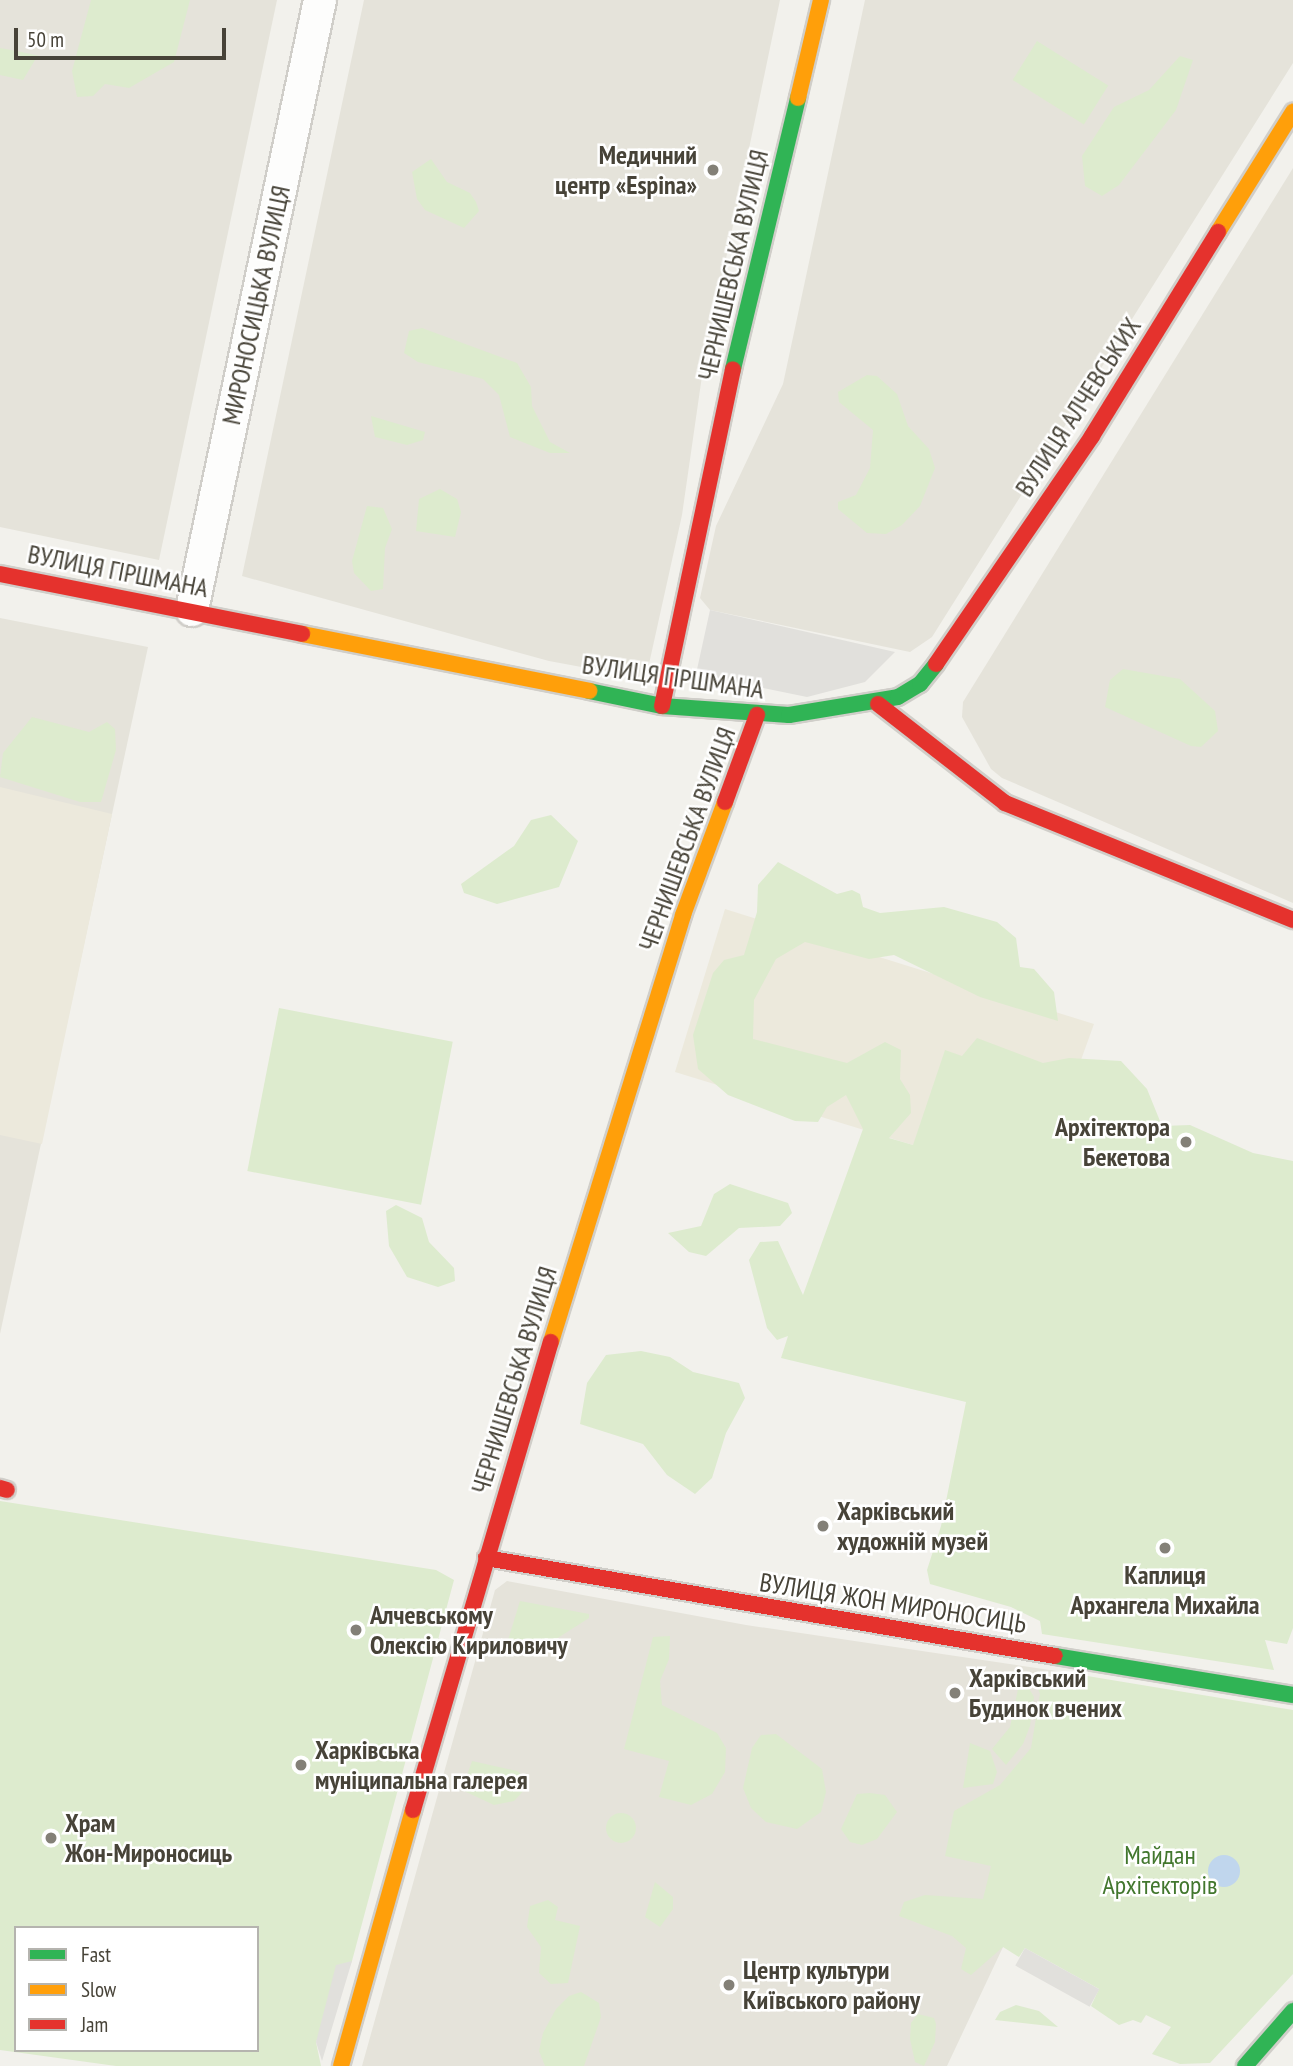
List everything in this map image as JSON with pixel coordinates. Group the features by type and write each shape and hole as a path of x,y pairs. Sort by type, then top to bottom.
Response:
{"street":[{"name":"МИРОНОСИЦЬКА ВУЛИЦЯ","path":"192,610 320,0"},
{"name":"ЧЕРНИШЕВСЬКА ВУЛИЦЯ","path":"662,706 730,385 821,0"},
{"name":"ВУЛИЦЯ АЛЧЕВСЬКИХ","path":"878,704 920,684 953,644 1092,436 1293,111"},
{"name":"ВУЛИЦЯ ГІРШМАНА","path":"0,574 192,610 662,706 757,716 878,704"},
{"path":"878,704 1005,803 1293,920"},
{"name":"ЧЕРНИШЕВСЬКА ВУЛИЦЯ","path":"341,2066 555,1327 683,915 757,716"},
{"name":"ВУЛИЦЯ ЖОН МИРОНОСИЦЬ","path":"486,1558 1293,1695"},
{"path":"1245,2066 1261,2058 1293,2011"}],"shaded area":[{"path":"0,0 277,0 159,560 0,527"},
{"path":"364,0 780,0 703,369 682,515 647,673 641,678 549,661 242,576"},
{"path":"865,0 1293,0 1293,63 932,637 910,652 710,610 700,598 716,526 783,384"},
{"path":"1293,168 1293,903 1002,778 991,769 962,717 963,702"},
{"path":"710,610 895,652 865,682 807,697 696,674"},
{"path":"0,618 148,647 0,1334"},
{"path":"0,787 112,814 42,1144 0,1135"},
{"path":"725,909 1094,1024 1069,1093 913,1145 675,1072"},
{"path":"507,1581 746,1625 1063,1672 1050,1749 1003,1947 947,2066 362,2066 495,1590"},
{"path":"1025,1948 1099,1989 1090,2007 1015,1965"},
{"path":"352,1961 322,2061 316,2042 336,1965"}],"green space":[{"path":"91,0 190,0 174,62 129,88 105,84 93,96 77,97 72,71"},
{"path":"1037,41 1108,86 1084,125 1013,80"},
{"path":"0,48 44,57 35,60 23,80 0,75"},
{"path":"1180,56 1193,60 1176,110 1119,185 1102,196 1085,186 1082,156 1114,107 1149,90"},
{"path":"431,159 447,182 470,193 476,202 479,211 464,228 425,210 417,199 412,172"},
{"path":"422,328 517,363 531,387 532,406 550,442 570,453 550,453 510,437 499,395 483,379 418,362 404,353 409,331"},
{"path":"867,375 877,376 897,394 908,426 929,449 935,468 920,506 902,525 886,534 867,533 838,509 838,502 856,495 870,468 873,430 839,402 838,392"},
{"path":"371,416 425,432 423,440 407,445 375,437"},
{"path":"440,489 457,499 461,512 455,537 416,531 419,499"},
{"path":"367,506 383,508 392,529 385,548 383,589 371,591 354,573 352,561"},
{"path":"1123,669 1180,679 1215,711 1218,731 1201,747 1191,746 1105,707 1110,680"},
{"path":"32,717 89,732 107,722 115,729 116,750 101,802 80,802 0,777 3,753"},
{"path":"551,815 578,841 559,887 497,904 464,893 461,884 514,846 531,820"},
{"path":"778,862 837,894 852,890 860,894 863,907 880,913 944,907 997,922 1016,938 1020,967 1034,969 1054,992 1058,1021 980,997 894,955 869,959 805,942 776,959 754,1000 753,1039 847,1063 885,1042 901,1050 900,1079 910,1095 911,1113 889,1138 913,1145 945,1050 962,1056 977,1038 1043,1063 1069,1058 1121,1061 1147,1089 1162,1126 1190,1125 1253,1153 1293,1161 1293,1628 1287,1644 1265,1640 1274,1670 1042,1634 1040,1621 1011,1607 930,1584 927,1570 941,1526 966,1402 781,1358 788,1336 777,1340 767,1328 749,1260 760,1242 778,1241 803,1295 863,1129 846,1095 827,1107 818,1122 795,1121 728,1095 698,1069 693,1035 713,973 724,960 744,955 757,912 758,885"},
{"path":"279,1008 453,1042 421,1205 247,1171"},
{"path":"730,1184 788,1203 792,1213 780,1226 739,1228 706,1256 689,1252 668,1233 701,1226 714,1194"},
{"path":"396,1205 422,1218 429,1242 454,1268 455,1281 438,1287 407,1277 389,1246 386,1211"},
{"path":"641,1351 670,1357 693,1372 739,1383 745,1398 726,1433 712,1478 695,1494 667,1475 643,1444 580,1424 587,1383 606,1355"},
{"path":"0,1501 436,1570 454,1580 352,1961 316,2042 321,2066 116,2066 14,2052 259,2052 259,1926 14,1926 14,2052 0,2050"},
{"path":"520,1601 589,1614 589,1618 553,1641 504,1653"},
{"path":"670,1636 669,1659 660,1681 662,1705 717,1733 726,1748 725,1772 712,1794 691,1805 659,1797 669,1761 624,1749 653,1637"},
{"name":"Майдан Архітекторів","path":"1063,1672 1293,1710 1293,1974 1210,2063 1180,2064 1152,2054 1171,2027 1146,2015 1141,2023 1133,2020 1119,2025 1091,2006 1099,1989 1025,1948 1019,1957 1003,1947 971,1975 961,1969 966,1948 952,1936 899,1916 904,1902 925,1895 983,1899 991,1866 945,1856 954,1811 1000,1785 1031,1748 1040,1694 1033,1677 1062,1681"},
{"path":"1021,1675 1034,1697 1030,1726 1023,1744 1006,1765 992,1749 1010,1727"},
{"path":"776,1734 822,1769 826,1792 821,1812 797,1829 766,1822 751,1808 743,1788 752,1748 761,1735"},
{"path":"970,1743 990,1751 997,1772 993,1784 963,1788"},
{"path":"472,1761 517,1771 529,1780 528,1786 514,1801 494,1805 462,1790"},
{"path":"857,1794 885,1795 897,1812 877,1839 862,1845 850,1842 841,1829"},
{"path":"621,1813 631,1818 636,1828 631,1838 621,1843 611,1838 606,1828 611,1818"},
{"path":"655,1882 673,1897 673,1909 660,1927 645,1917"},
{"path":"548,1900 558,1907 555,1920 580,1926 568,1983 551,1984 539,1973 541,1947 527,1927 530,1906"},
{"path":"581,1992 599,2003 601,2017 584,2066 545,2066 539,2051 543,2033 556,2009 569,1996"},
{"path":"1016,2005 1039,2011 1058,2027 995,2020 1000,2012"},
{"path":"918,2014 934,2018 936,2024 935,2042 924,2066 915,2062 910,2039 911,2023"}],"water":[{"path":"1224,1855 1235,1860 1240,1871 1235,1882 1224,1887 1213,1882 1208,1871 1213,1860"}],"traffic: fast":[{"path":"733,369 798,98"},
{"path":"589,691 662,706 789,715 898,697 920,684 936,664"},
{"path":"1055,1656 1293,1695"},
{"path":"1245,2066 1293,2011"}],"traffic: slow":[{"path":"798,98 821,0"},
{"path":"1218,232 1293,112"},
{"path":"302,634 589,691"},
{"path":"551,1342 683,915 725,802"},
{"path":"341,2066 413,1810"}],"traffic: jam":[{"path":"936,664 1092,436 1218,232"},
{"path":"662,706 733,369"},
{"path":"0,574 302,634"},
{"path":"878,704 1005,803 1293,920"},
{"path":"725,802 757,715"},
{"path":"413,1810 551,1342"},
{"path":"0,1488 7,1490"},
{"path":"486,1558 1055,1656"}],"place":[{"name":"Медичний центр «Espina»","path":"713,170"},
{"name":"Архітектора Бекетова","path":"1186,1142"},
{"name":"Харківський художній музей","path":"823,1526"},
{"name":"Каплиця Архангела Михайла","path":"1165,1548"},
{"name":"Алчевському Олексію Кириловичу","path":"356,1630"},
{"name":"Харківський Будинок вчених","path":"955,1693"},
{"name":"Харківська муніципальна галерея","path":"301,1765"},
{"name":"Храм Жон-Мироносиць","path":"51,1838"},
{"name":"Центр культури Київського району","path":"729,1985"}]}
